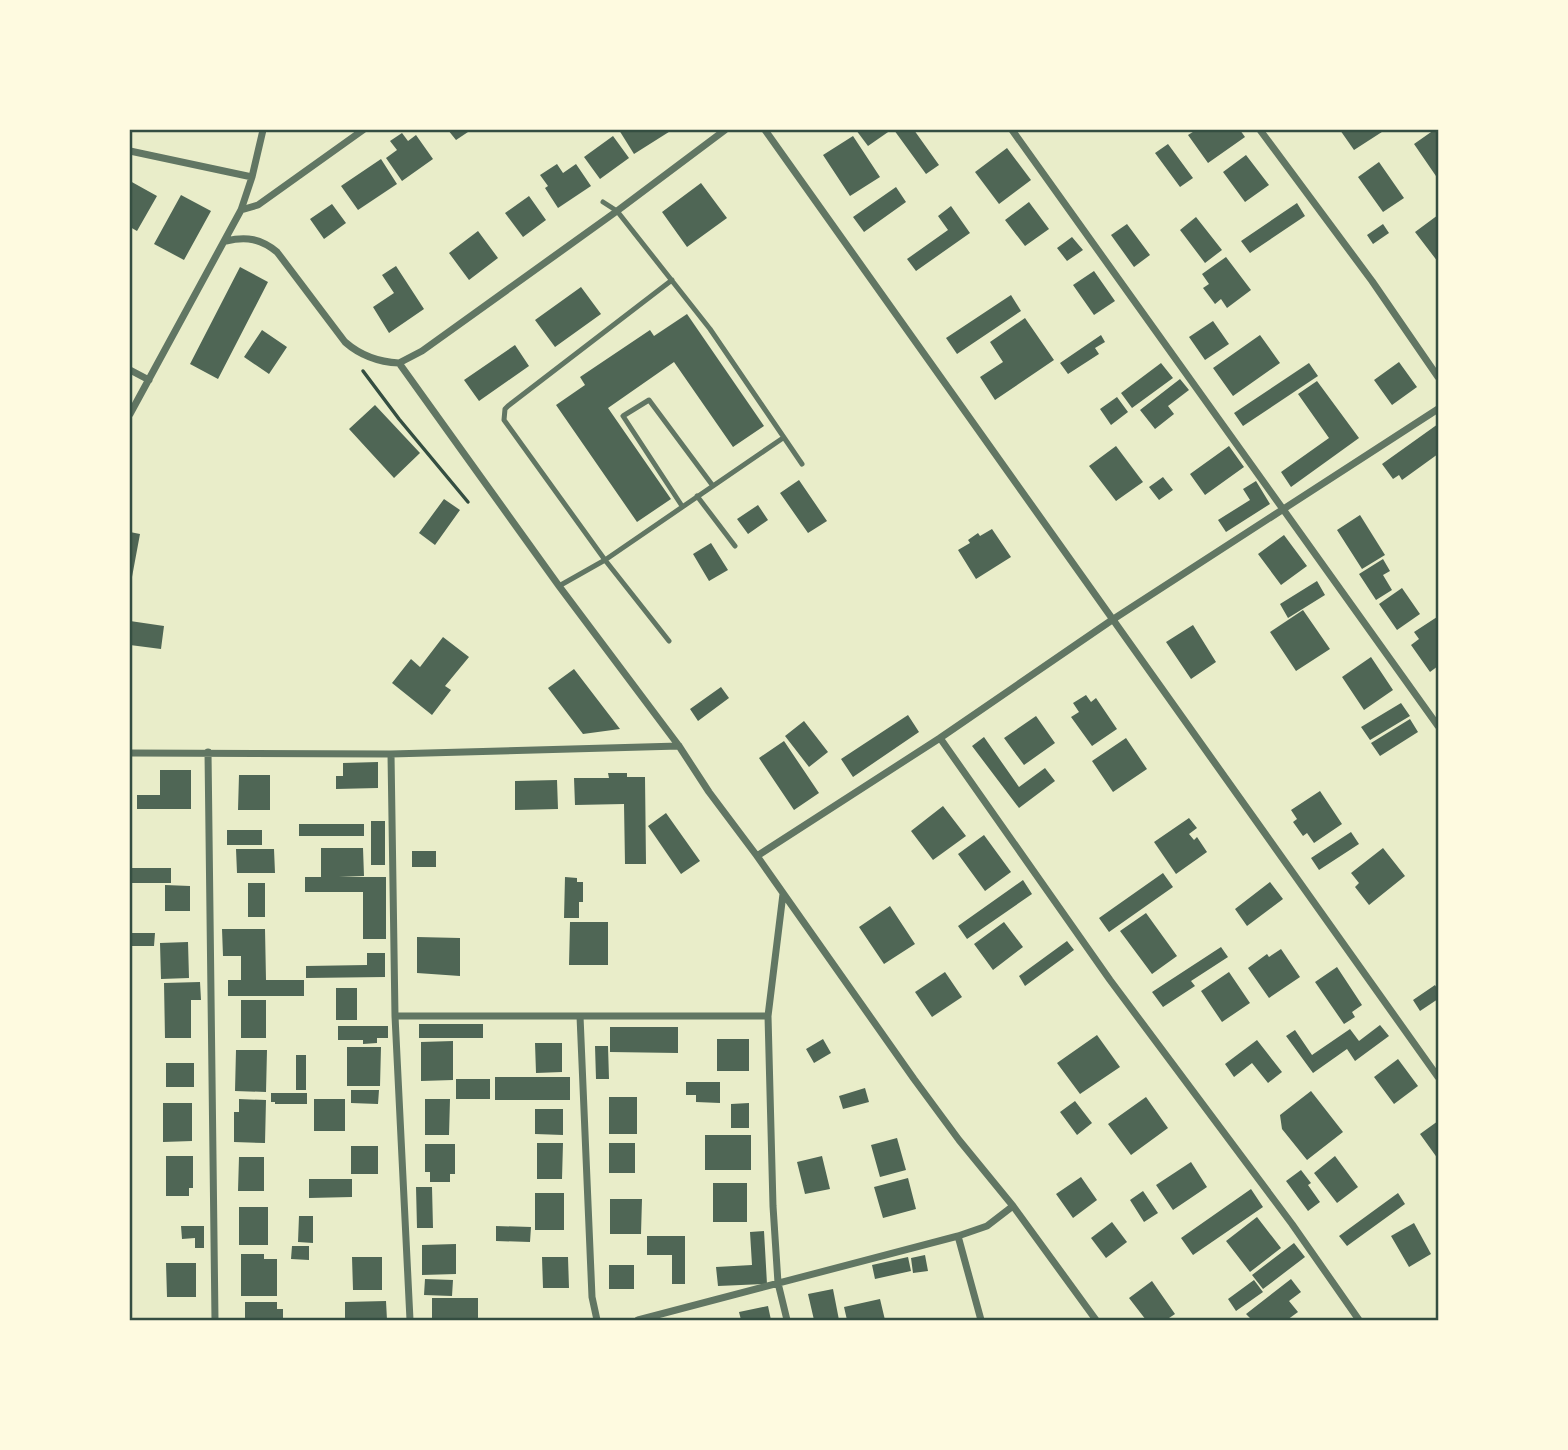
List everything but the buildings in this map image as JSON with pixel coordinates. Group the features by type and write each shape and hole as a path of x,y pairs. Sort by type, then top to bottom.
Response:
{"street":[{"path":"130,414 242,210 263,130"},
{"path":"242,210 258,205 363,130"},
{"path":"226,241 253,238 268,245 277,252 345,342 374,360 399,363 422,351 725,130"},
{"path":"765,130 1438,1077"},
{"path":"1012,130 1438,726"},
{"path":"1260,130 1372,281 1438,377"},
{"path":"130,151 252,177"},
{"path":"399,363 559,586 679,746 914,1079 1013,1206 1096,1321"},
{"path":"130,370 149,380"},
{"path":"757,856 940,738 1112,620 1286,510 1438,409"},
{"path":"940,738 1110,980 1292,1224 1359,1321"},
{"path":"130,753 391,754 679,746"},
{"path":"208,752 215,1321"},
{"path":"391,754 396,1016 410,1321"},
{"path":"783,894 768,1016 778,1283 787,1321"},
{"path":"396,1016 768,1016"},
{"path":"580,1016 592,1297 597,1321"},
{"path":"638,1321 958,1236 986,1226 1013,1206"},
{"path":"958,1236 981,1321"}],"lane":[{"path":"603,202 617,211 710,329 802,464"},
{"path":"669,641 605,560 504,420 504,414 508,406 672,280"},
{"path":"682,506 623,416 649,400 713,486"},
{"path":"559,586 605,560 783,438"},
{"path":"697,496 735,546"}],"path":[{"path":"363,371 468,502"}]}
